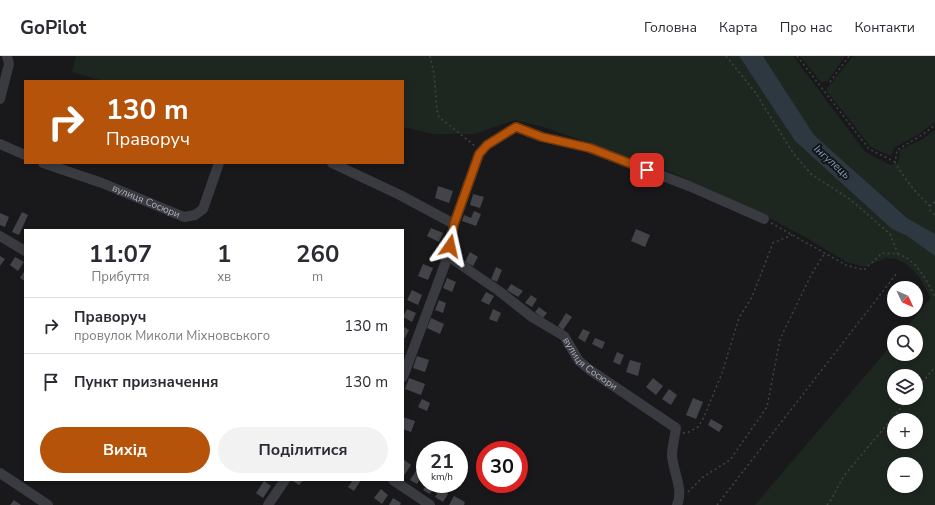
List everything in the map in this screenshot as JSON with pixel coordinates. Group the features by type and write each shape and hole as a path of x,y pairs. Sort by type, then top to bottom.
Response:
{"street":[{"path":"0,99 9,64 7,56"},
{"path":"404,374 448,256 454,224 479,154 487,145 516,127 542,137 590,148 689,186 764,219"},
{"path":"0,144 24,155"},
{"name":"вулиця Сосюри","path":"46,164 102,183 184,217 194,215 203,209 219,164"},
{"path":"334,164 400,195 454,224"},
{"path":"0,236 24,250"},
{"name":"вулиця Сосюри","path":"448,256 499,291 532,317 564,336 579,361 676,431"},
{"path":"676,431 672,455 678,483 678,503"},
{"path":"0,473 48,505"},
{"path":"268,505 284,481"},
{"path":"394,481 430,505"}],"path":[{"path":"430,56 434,74 439,117 476,146 479,154"},
{"path":"726,56 754,92 793,153 811,174 851,200 890,234 898,254"},
{"path":"797,56 869,149 894,162 902,176 916,193 930,206 930,211 935,215"},
{"path":"830,82 849,56"},
{"path":"894,162 897,150 922,135 935,125"},
{"path":"930,206 935,202"},
{"path":"764,219 846,265 864,270 882,253 898,254 907,259 924,274 935,297"},
{"path":"676,431 689,432 698,428 722,373 739,318 752,297 773,243 792,235"},
{"path":"678,503 703,478 730,460 768,407 780,339 810,275 825,253"},
{"path":"717,505 897,273"},
{"path":"923,382 935,367"},
{"path":"827,505 843,476 903,405"}],"shaded area":[{"path":"76,56 739,56 795,141 892,229 907,236 935,256 935,505 755,505 887,350 887,361 923,361 923,325 908,325 915,317 923,317 923,307 931,298 923,284 923,281 906,264 897,259 886,258 865,267 847,262 773,220 676,174 541,126 514,120 474,134 433,134 404,127 404,80 100,80 72,72"},
{"path":"763,56 793,56 865,152 890,165 898,163 900,150 923,139 935,130 935,234 907,218 814,135"},
{"path":"800,56 845,56 828,81 821,82"},
{"path":"853,56 935,56 935,122 919,134 894,148 891,156 871,147 826,90"}],"water":[{"name":"Інгулець","path":"739,56 763,56 814,135 907,218 935,234 935,256 907,236 892,229 795,141"}],"building":[{"path":"438,186 453,191 449,203 435,198"},
{"path":"473,194 484,197 480,208 470,205"},
{"path":"474,211 481,214 476,226 462,221 464,215 471,218"},
{"path":"22,212 28,215 19,235 12,232"},
{"path":"0,213 9,217 5,227 0,225"},
{"path":"431,228 443,233 439,242 427,236"},
{"path":"636,229 650,235 645,247 631,241"},
{"path":"470,252 478,257 473,266 465,262"},
{"path":"0,256 5,259 0,266"},
{"path":"15,257 24,262 18,271 10,265"},
{"path":"423,264 433,268 428,280 418,276"},
{"path":"496,267 502,270 497,282 491,279"},
{"path":"24,272 24,280 20,278"},
{"path":"447,278 456,282 452,292 443,288"},
{"path":"511,284 523,291 518,297 507,290"},
{"path":"412,290 422,295 418,305 407,300"},
{"path":"486,292 494,296 489,305 481,301"},
{"path":"531,295 537,299 532,307 525,303"},
{"path":"439,300 446,303 443,313 435,310"},
{"path":"539,307 547,313 543,318 535,312"},
{"path":"407,309 416,313 412,322 404,318"},
{"path":"493,309 501,313 497,322 489,319"},
{"path":"566,313 572,317 563,330 558,326"},
{"path":"431,318 444,324 440,334 427,328"},
{"path":"404,327 409,330 404,338"},
{"path":"583,329 590,332 585,342 578,338"},
{"path":"595,338 605,342 602,349 592,344"},
{"path":"617,352 624,355 620,365 613,362"},
{"path":"417,356 429,360 425,372 413,368"},
{"path":"630,360 641,363 638,376 626,372"},
{"path":"409,378 425,384 421,395 405,389"},
{"path":"653,378 663,386 656,395 646,387"},
{"path":"669,389 677,395 671,405 662,399"},
{"path":"693,398 703,402 696,419 686,415"},
{"path":"422,399 430,403 427,411 418,407"},
{"path":"404,417 415,421 411,432 404,429"},
{"path":"711,419 723,426 719,432 708,425"},
{"path":"404,460 411,465 404,476"},
{"path":"416,471 416,483 410,480"},
{"path":"264,481 271,486 263,498 256,493"},
{"path":"293,481 302,481 299,485"},
{"path":"352,481 360,481 354,491 348,487"},
{"path":"381,489 388,495 382,504 374,498"},
{"path":"438,493 448,494 443,502 435,497"},
{"path":"454,496 465,502 464,505 449,505"},
{"path":"393,498 401,503 400,505 389,505"},
{"path":"14,500 21,505 10,505"}],"route":[{"path":"450,246 454,224 479,154 487,145 516,127 542,137 590,148 647,170"}]}
